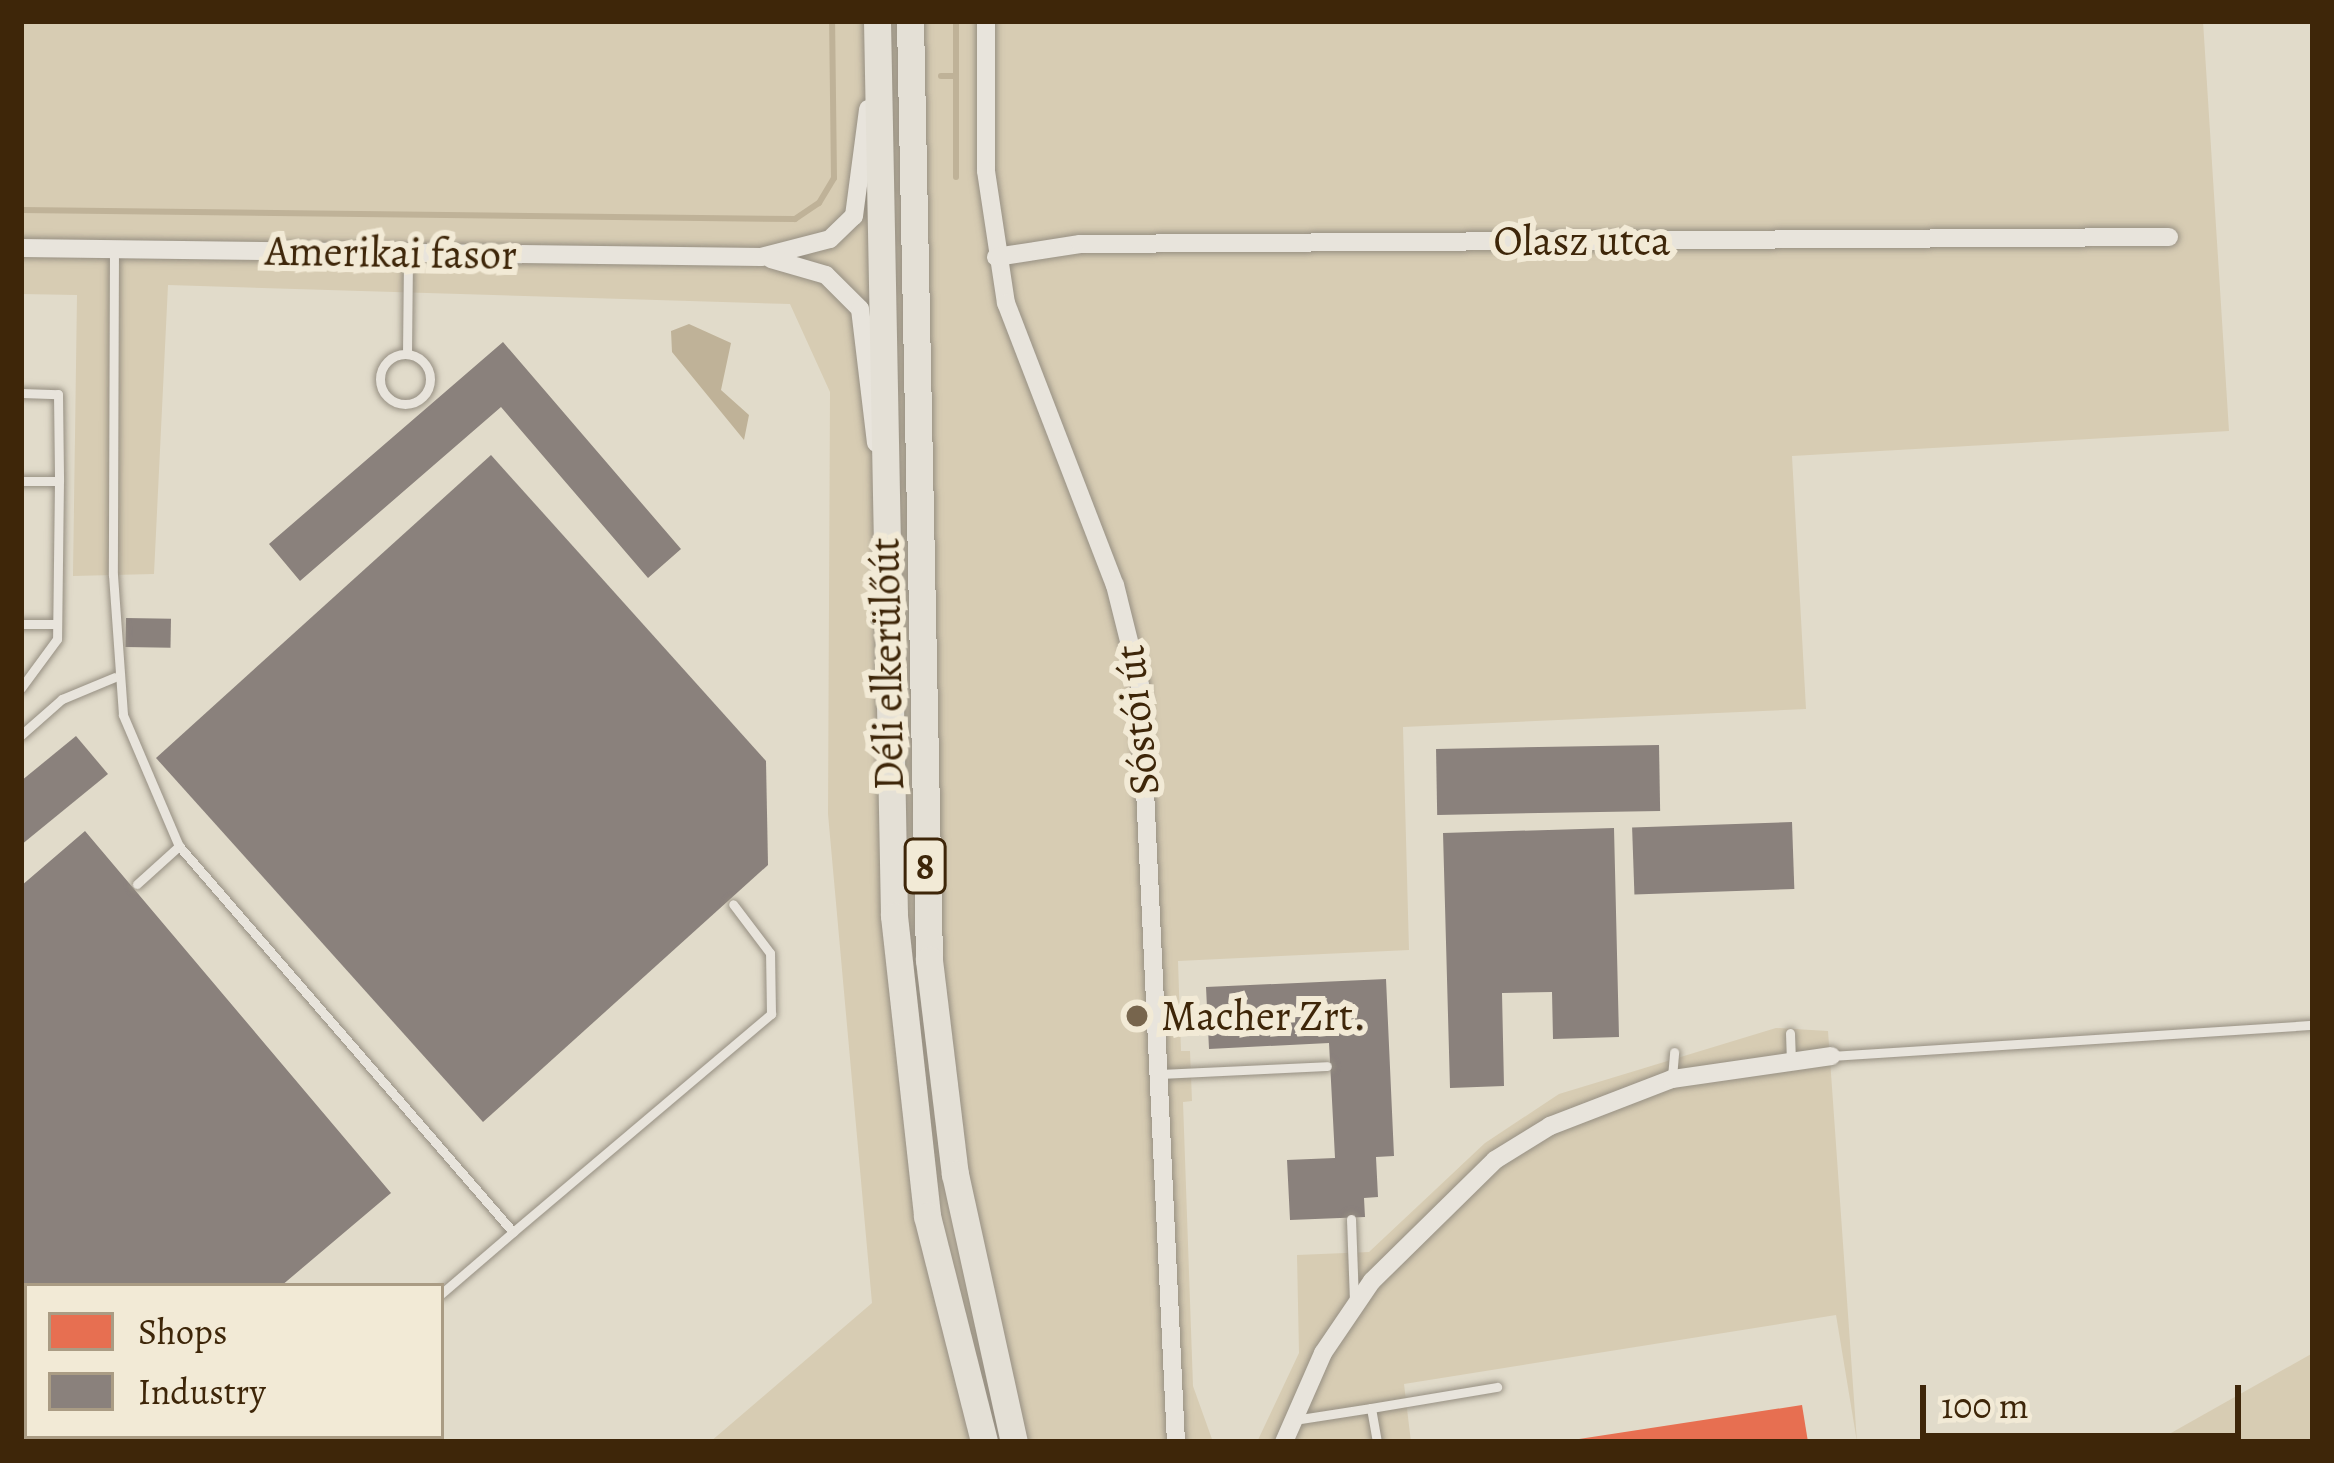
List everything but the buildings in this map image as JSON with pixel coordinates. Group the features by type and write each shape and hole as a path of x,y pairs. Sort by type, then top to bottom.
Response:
{"main road":[{"name":"Déli elkerülőút","path":"910,21 928,960 955,1174 1014,1442"},
{"name":"Déli elkerülőút","path":"877,30 885,726 910,1096 927,1216 984,1442"},
{"path":"996,1375 1022,1409 1032,1442"}],"street":[{"name":"Sóstói út","path":"986,21 986,171 996,257 1021,356 1115,585 1137,668 1176,1442"},
{"path":"761,257 819,244 854,216 877,30"},
{"name":"Olasz utca","path":"996,257 1081,244 2168,237"},
{"name":"Amerikai fasor","path":"21,248 761,257"},
{"path":"761,257 826,274 860,309 885,489"},
{"path":"1284,1442 1354,1305 1416,1231 1496,1160 1550,1126 1672,1079 1791,1058 1831,1056"}],"lane":[{"path":"114,248 115,676 134,748 179,846 513,1232"},
{"path":"406,354 391,358 380,380 392,400 407,404 422,398 430,375 406,354 408,255"},
{"path":"21,393 58,394 59,481 57,624 48,660 21,688"},
{"path":"21,481 59,481"},
{"path":"21,624 57,624"},
{"path":"21,735 62,699 115,676"},
{"path":"137,884 179,846"},
{"path":"444,1291 771,1014 770,953 733,904"},
{"path":"1831,1056 2313,1025"},
{"path":"1790,1033 1791,1058"},
{"path":"1672,1079 1674,1052"},
{"path":"1156,1074 1327,1066"},
{"path":"1351,1219 1354,1305"},
{"path":"1294,1420 1497,1387"},
{"path":"1371,1408 1377,1442"}],"shaded area":[{"path":"21,21 2203,21 2229,431 1792,456 1806,709 1403,727 1409,950 1178,961 1181,1051 1190,1051 1192,1101 1183,1102 1193,1386 1213,1442 710,1442 872,1303 828,814 830,392 790,304 168,285 154,574 73,576 77,295 21,294"},
{"path":"689,324 731,343 721,390 749,415 744,440 672,352 671,331"},
{"path":"1776,1028 1828,1031 1857,1442 1836,1315 1404,1384 1411,1442 1257,1442 1299,1353 1297,1255 1369,1252 1485,1143 1559,1094"},
{"path":"2313,1353 2313,1442 2155,1442"}],"waterway":[{"path":"21,210 795,219 819,203 834,178 832,21"},
{"path":"941,76 956,76 956,21"},
{"path":"956,76 956,177"}],"place":[{"name":"Macher Zrt.","path":"1137,1016"}]}
